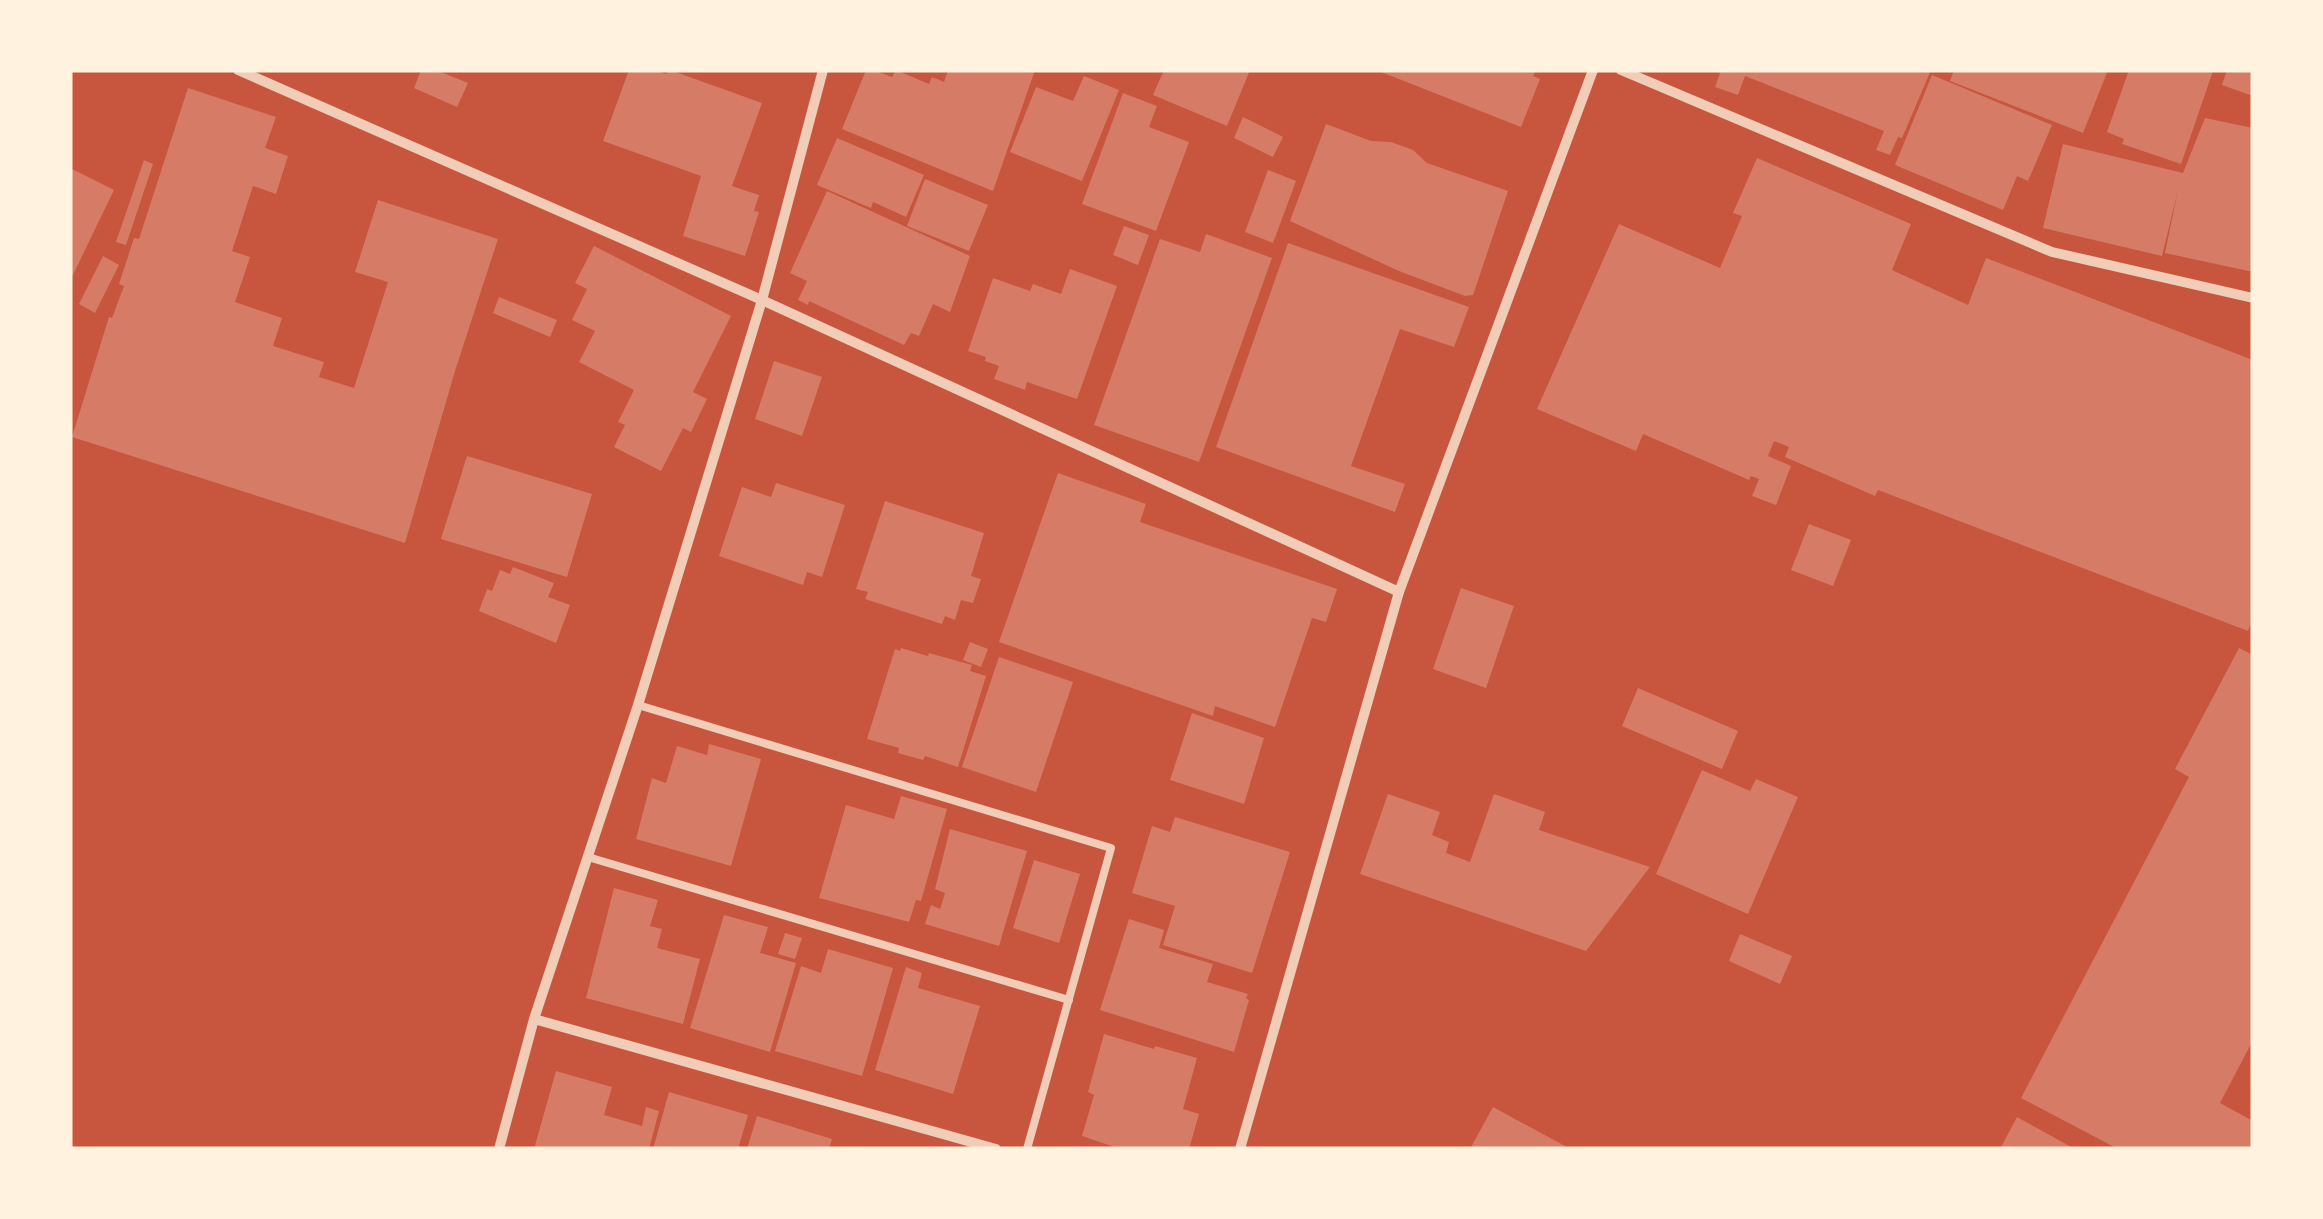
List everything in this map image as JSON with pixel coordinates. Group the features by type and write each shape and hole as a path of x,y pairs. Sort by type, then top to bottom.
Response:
{"street":[{"path":"238,70 762,300 1400,592"},
{"path":"499,1149 534,1019 638,705 762,300 823,70"},
{"path":"1240,1149 1400,592 1593,70"},
{"path":"1621,70 2052,252 2253,298"},
{"path":"534,1019 996,1149"}],"lane":[{"path":"638,705 1111,848 1027,1149"},
{"path":"588,857 1069,1000"}],"building":[{"path":"421,70 436,70 468,83 457,107 414,88"},
{"path":"629,70 666,74 670,70 762,103 732,186 759,195 754,211 759,212 745,256 683,236 701,176 603,141"},
{"path":"866,70 892,77 896,70 929,84 932,77 944,82 948,70 1035,70 993,191 842,129"},
{"path":"1164,70 1250,70 1227,126 1153,95"},
{"path":"1376,70 1536,70 1533,76 1540,79 1521,127"},
{"path":"1714,70 1931,70 1902,138 1898,137 1890,155 1876,150 1884,131 1745,76 1738,95 1715,87 1720,73"},
{"path":"1954,70 2108,70 2083,133 1950,81"},
{"path":"2129,70 2213,71 2181,164 2122,144 2124,139 2107,132"},
{"path":"2227,70 2253,70 2253,96 2222,85"},
{"path":"1932,75 2052,125 2028,181 2017,176 2003,210 1895,165"},
{"path":"1084,76 1119,90 1082,181 1010,152 1036,87 1073,101"},
{"path":"188,88 276,117 265,148 288,156 276,194 253,186 232,251 250,257 235,302 282,318 273,346 324,362 319,377 354,388 388,282 355,272 378,200 498,239 405,543 72,437 109,317 112,318 124,286 119,284 134,238 139,239"},
{"path":"1123,93 1157,106 1149,127 1189,142 1156,231 1082,204"},
{"path":"1243,117 1283,137 1273,157 1234,138"},
{"path":"2205,118 2253,128 2253,272 2165,253 2178,190 2162,256 2043,228 2063,144 2183,173"},
{"path":"1326,124 1371,141 1391,142 1413,150 1427,163 1508,191 1473,295 1465,296 1399,271 1290,221"},
{"path":"837,138 924,175 906,217 873,202 871,208 817,185"},
{"path":"1757,158 1911,224 1892,270 1968,305 1986,258 2253,360 2253,617 2248,631 1878,490 1875,496 1785,457 1789,447 1774,441 1768,456 1791,466 1776,505 1752,496 1759,479 1751,476 1749,480 1643,434 1636,451 1537,409 1619,224 1720,268 1742,216 1733,213"},
{"path":"144,160 153,164 126,245 116,242"},
{"path":"70,168 114,190 70,281"},
{"path":"1268,170 1296,181 1273,243 1245,232"},
{"path":"925,179 988,205 969,251 907,226"},
{"path":"827,191 970,256 950,312 933,304 919,336 911,333 904,345 809,301 808,305 798,300 807,281 790,273"},
{"path":"1124,226 1149,235 1138,265 1113,255"},
{"path":"1206,234 1272,258 1199,462 1094,425 1160,239 1200,252"},
{"path":"1288,243 1469,307 1454,347 1400,329 1351,466 1405,484 1395,512 1216,447"},
{"path":"594,246 731,316 693,392 707,399 691,432 683,428 661,471 614,447 625,425 618,422 634,390 579,362 595,331 572,320 587,289 575,283"},
{"path":"103,256 119,265 95,313 79,304"},
{"path":"1070,269 1117,286 1077,399 1027,382 1025,390 994,379 999,366 968,351 993,278 1030,291 1033,284 1061,294"},
{"path":"499,297 557,320 550,337 493,313"},
{"path":"774,361 822,377 802,436 755,419"},
{"path":"467,456 592,494 567,577 441,539"},
{"path":"1058,473 1146,504 1140,522 1337,589 1326,622 1312,618 1275,727 1215,706 1213,716 999,642"},
{"path":"776,483 845,505 822,577 807,572 803,585 719,556 742,487 771,497"},
{"path":"885,501 984,533 971,576 981,579 973,603 961,600 955,620 945,616 942,624 865,599 868,592 856,589"},
{"path":"1809,524 1851,540 1833,586 1791,570"},
{"path":"513,567 554,583 548,597 570,605 556,643 479,611 500,570 510,574"},
{"path":"1461,588 1514,606 1486,688 1433,669"},
{"path":"970,642 988,649 981,667 963,660"},
{"path":"2239,648 2253,655 2253,1040 2220,1103 2253,1121 2253,1149 2118,1149 2021,1098 2189,777 2175,769"},
{"path":"895,649 972,665 970,671 986,676 958,767 925,756 923,760 898,753 899,748 867,739"},
{"path":"999,657 1073,682 1036,792 962,767"},
{"path":"1638,688 1738,731 1722,769 1622,726"},
{"path":"1192,713 1264,738 1244,804 1170,780"},
{"path":"709,744 761,759 731,866 636,839 652,778 666,783 677,746 707,755"},
{"path":"1702,770 1750,791 1756,779 1798,797 1748,914 1656,874"},
{"path":"1388,794 1440,812 1432,835 1449,842 1446,853 1470,862 1494,794 1545,812 1539,830 1650,867 1586,951 1360,874"},
{"path":"901,796 947,809 921,901 916,900 909,922 819,898 846,805 894,819"},
{"path":"1175,817 1290,852 1252,973 1163,945 1175,906 1132,893 1152,826 1170,832"},
{"path":"950,829 1027,851 999,946 925,924 931,905 940,909 945,893 935,889"},
{"path":"1034,860 1080,874 1059,943 1013,928"},
{"path":"614,888 658,900 650,926 662,929 657,948 700,959 683,1024 586,998"},
{"path":"724,915 768,927 760,953 796,963 770,1052 690,1028"},
{"path":"1129,919 1164,930 1159,948 1213,964 1207,982 1248,994 1234,1052 1100,1010"},
{"path":"785,933 802,938 795,959 778,954"},
{"path":"1740,934 1792,956 1780,984 1729,961"},
{"path":"828,949 893,968 862,1076 775,1051 801,966 821,973"},
{"path":"906,967 922,973 918,988 980,1006 953,1094 875,1070"},
{"path":"1104,1034 1197,1058 1183,1109 1199,1114 1189,1149 1120,1149 1082,1136 1094,1095 1088,1092"},
{"path":"556,1071 612,1087 604,1115 642,1126 646,1107 659,1111 649,1149 534,1149"},
{"path":"669,1092 748,1115 738,1149 653,1149"},
{"path":"1493,1107 1565,1146 1470,1149"},
{"path":"757,1116 832,1139 829,1149 747,1149"},
{"path":"2017,1117 2075,1149 2000,1149"}]}
